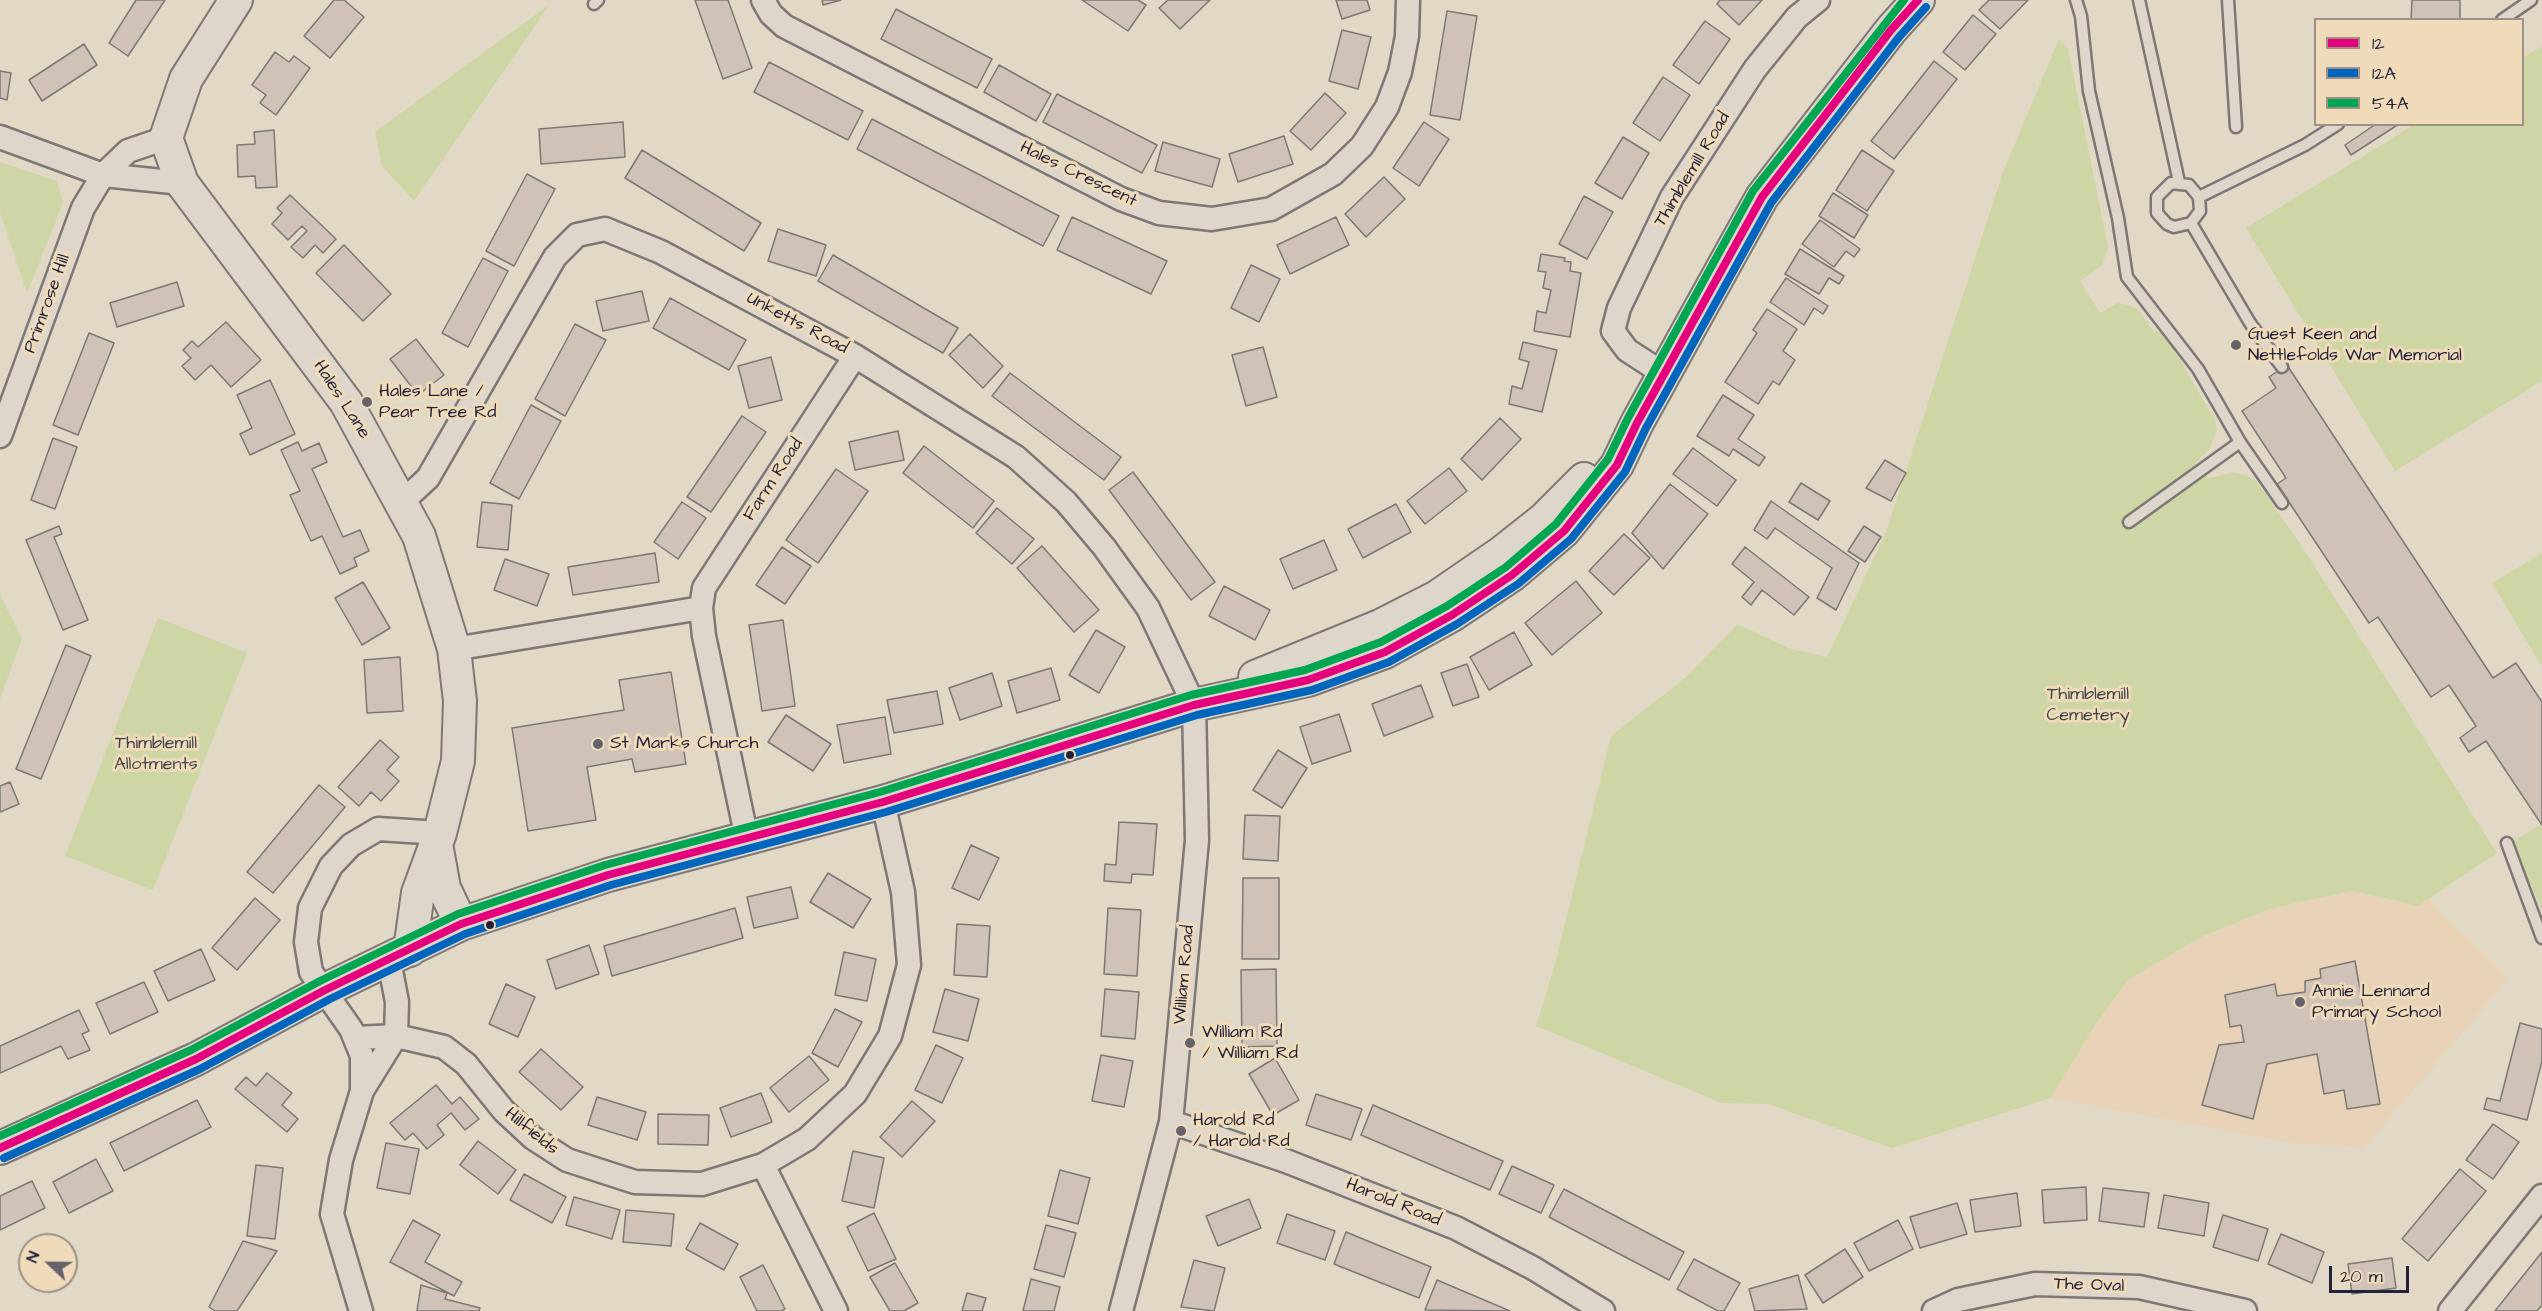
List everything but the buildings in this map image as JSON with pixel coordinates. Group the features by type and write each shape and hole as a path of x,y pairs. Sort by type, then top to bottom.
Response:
{"main road":[{"path":"166,138 186,79 236,0"},
{"path":"0,1148 196,1059 325,990 461,924 608,875 883,802 1194,705 1280,666 1380,626 1437,597 1501,554 1544,519 1637,423 1762,197 1891,30 1918,0"},
{"name":"Hales Lane","path":"166,138 182,183 346,402 419,536 454,649 460,701 458,761 438,838 418,893 400,955"},
{"name":"Hales Lane","path":"438,838 444,888 461,924"}],"street":[{"name":"Hales Crescent","path":"764,0 771,14 784,26 1120,199 1159,213 1212,219 1271,209 1333,174 1362,146 1387,108 1400,72 1407,36 1408,0"},
{"name":"Thimblemill Road","path":"1664,374 1627,350 1613,331 1619,308 1672,197 1755,69 1797,16 1818,0"},
{"path":"0,137 103,175 182,183"},
{"name":"Primrose Hill","path":"0,436 83,208 103,175 128,151 166,138"},
{"name":"Unketts Road","path":"402,502 428,478 555,257 577,235 605,229 661,252 855,356 1016,457 1066,502 1104,547 1148,608 1194,705"},
{"name":"Farm Road","path":"747,839 704,636 701,608 704,588 855,356"},
{"path":"454,649 701,608"},
{"name":"William Road","path":"1121,1311 1171,1122 1197,840 1194,705"},
{"name":"Hillfields","path":"355,1038 396,1036 444,1047 466,1064 504,1111 533,1138 567,1160 635,1182 702,1184 763,1164 807,1139 855,1094 890,1036 909,965 903,892 883,802"},
{"path":"362,1091 362,1056 355,1038 311,972 306,942 310,908 331,866 351,845 378,829 438,838"},
{"path":"360,1311 332,1214 341,1160 362,1091 396,1036 400,955"},
{"name":"Harold Road","path":"1171,1122 1286,1161 1456,1228 1533,1268 1603,1311"},
{"path":"763,1164 836,1311"},
{"path":"2450,1311 2542,1196"},
{"name":"The Oval","path":"1934,1311 1958,1300 2035,1284 2139,1287 2245,1311"}],"lane":[{"path":"2076,0 2081,16 2089,91 2118,218 2127,277 2198,369 2240,442 2282,503"},
{"path":"2139,0 2179,182"},
{"path":"2228,0 2236,127"},
{"path":"2505,18 2531,0"},
{"path":"2199,197 2305,145 2335,126"},
{"path":"2179,182 2189,185 2199,197 2200,211 2191,223 2174,226 2167,224 2157,213 2155,205 2160,191 2171,183 2179,182"},
{"path":"2191,223 2250,323 2282,367"},
{"path":"2129,522 2240,442"},
{"path":"2507,843 2542,938"}],"shaded area":[{"name":"Annie Lennard Primary School","path":"2352,891 2418,906 2428,899 2509,978 2364,1148 2297,1144 2051,1098 2095,1025 2128,980 2199,938 2273,908"}],"green space":[{"path":"550,4 414,201 382,166 375,132"},
{"name":"Thimblemill Cemetery","path":"2059,39 2068,49 2108,247 2102,265 2080,281 2100,313 2118,303 2127,305 2138,309 2154,332 2161,328 2215,420 2217,431 2209,450 2195,463 2209,478 2233,472 2248,476 2257,482 2301,545 2497,853 2418,906 2352,891 2273,908 2199,938 2128,980 2095,1025 2051,1098 1892,1148 1768,1104 1722,1103 1536,1026 1556,960 1611,736 1685,678 1738,624 1788,648 1827,657 1885,535 2003,172"},
{"path":"2542,46 2542,381 2395,471 2246,228 2412,126 2524,126 2524,57"},
{"path":"0,162 57,181 63,203 27,293 0,212"},
{"path":"2542,553 2542,667 2492,583"},
{"path":"0,595 22,639 0,699"},
{"name":"Thimblemill Allotments","path":"158,618 247,653 153,890 65,856"},
{"path":"2542,824 2542,909 2511,842"}],"transit line":[{"name":"54A","path":"0,1136 191,1050 320,981 458,914 605,865 880,792 1191,695 1305,670 1381,642 1447,606 1506,567 1556,524 1608,459 1628,418 1753,191 1904,0"},
{"name":"12","path":"0,1148 196,1059 325,990 461,924 608,875 883,802 1194,705 1308,680 1385,652 1452,615 1512,575 1564,531 1617,465 1637,423 1762,197 1891,30 1918,0"},
{"name":"12A","path":"4,1158 200,1069 330,999 465,934 611,885 886,812 1197,715 1312,690 1389,662 1457,624 1518,584 1571,539 1625,472 1646,428 1771,203 1899,37 1926,7"}],"place":[{"name":"Guest Keen and Nettlefolds War Memorial","path":"2236,345"},
{"name":"Hales Lane / Pear Tree Rd","path":"367,402"},
{"name":"St Marks Church","path":"598,744"},
{"name":"Annie Lennard Primary School","path":"2300,1002"},
{"name":"William Rd / William Rd","path":"1190,1043"},
{"name":"Harold Rd / Harold Rd","path":"1181,1131"}]}
